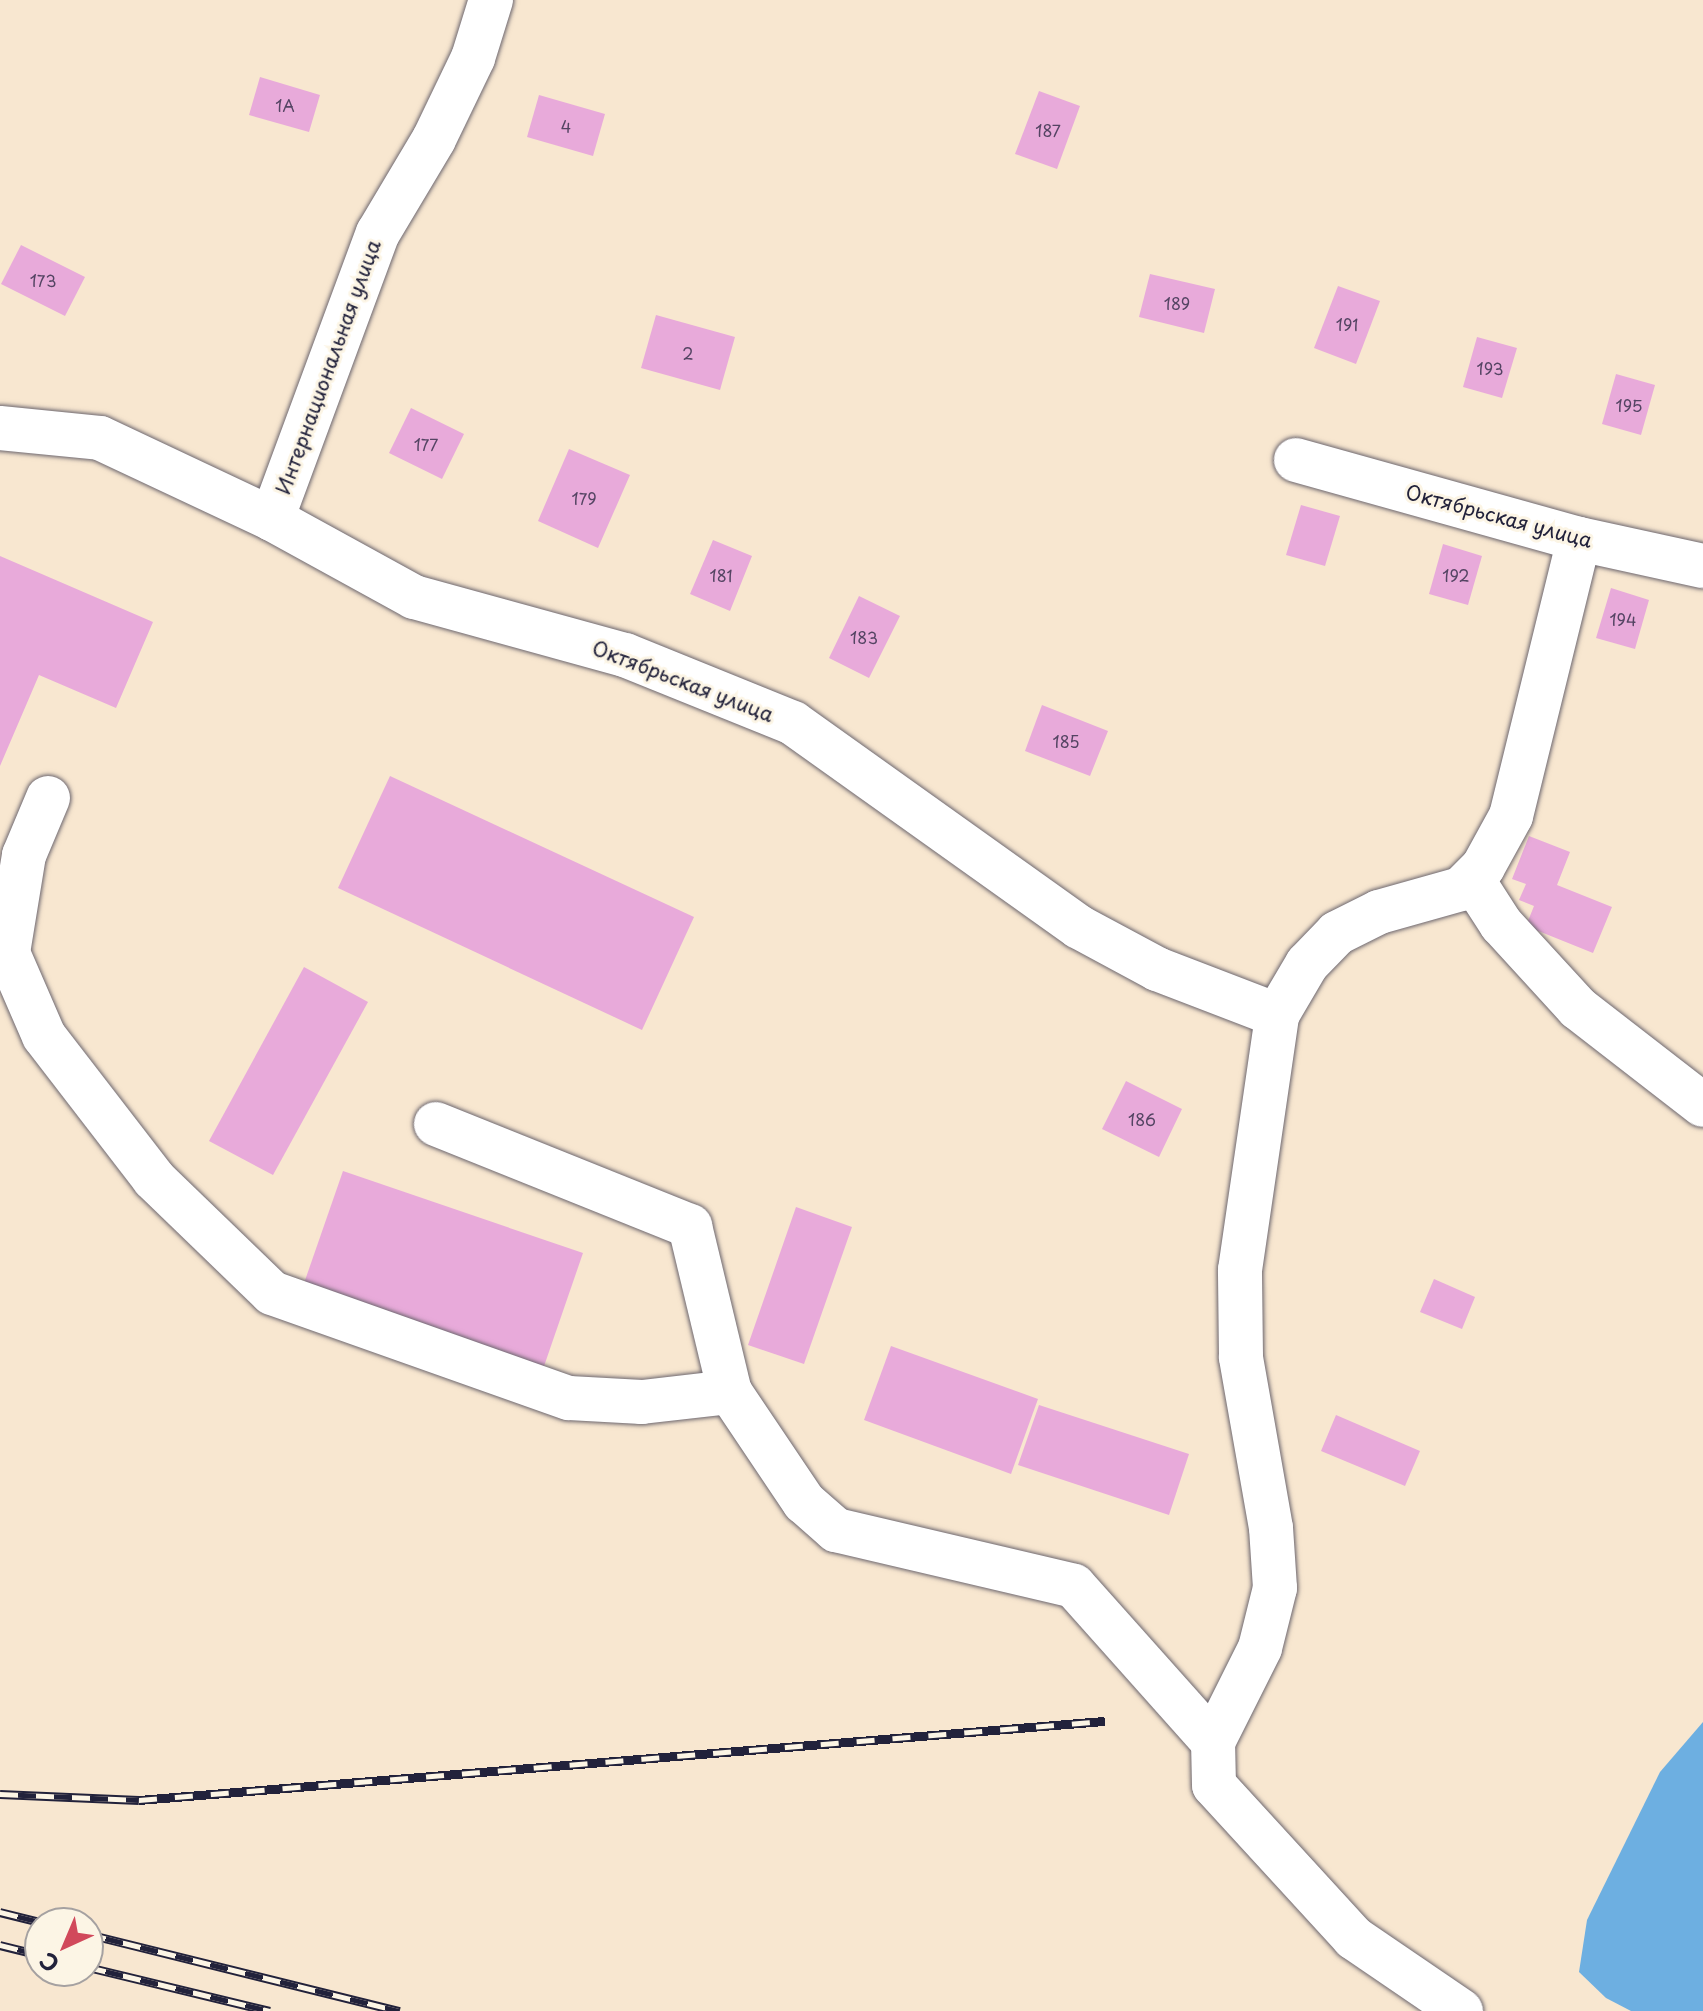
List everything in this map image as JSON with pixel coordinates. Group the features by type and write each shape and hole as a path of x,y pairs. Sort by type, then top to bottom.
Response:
{"street":[{"name":"Интернациональная улица","path":"272,519 378,233 434,139 473,58 491,0"},
{"name":"Октябрьская улица","path":"0,428 100,438 272,519 414,597 625,655 793,723 1079,927 1157,969 1277,1015"},
{"name":"Октябрьская улица","path":"1296,460 1579,539 1703,566"},
{"path":"1461,2011 1344,1927 1214,1785 1213,1742 1260,1648 1275,1588 1271,1528 1241,1357 1240,1270 1277,1015 1307,964 1337,933 1379,912 1461,889 1472,879 1511,816 1579,539"},
{"path":"48,798 24,855 8,953 44,1036 154,1179 272,1293 569,1398 642,1402 730,1392"},
{"path":"1472,879 1501,924 1578,1008 1703,1105"},
{"path":"436,1124 690,1226 730,1392 804,1502 836,1530 1074,1586 1213,1742"}],"water":[{"path":"1703,1722 1703,2011 1631,2011 1606,1998 1579,1972 1587,1920 1660,1772"}],"building":[{"path":"260,77 320,95 309,132 249,115"},
{"path":"1039,91 1080,106 1057,169 1015,154"},
{"path":"539,95 605,114 593,156 527,137"},
{"path":"21,245 85,277 65,316 1,284"},
{"path":"1150,274 1215,289 1204,333 1139,317"},
{"path":"1338,286 1380,301 1356,364 1314,348"},
{"path":"656,315 735,337 720,390 641,368"},
{"path":"1477,337 1517,348 1502,398 1463,387"},
{"path":"1616,374 1655,385 1641,435 1602,424"},
{"path":"411,408 464,434 442,479 389,453"},
{"path":"569,449 630,475 598,548 538,521"},
{"path":"1301,505 1340,516 1325,566 1286,555"},
{"path":"713,540 752,556 730,611 690,594"},
{"path":"1443,544 1482,556 1468,605 1429,594"},
{"path":"0,556 153,622 116,708 39,675 0,766"},
{"path":"1611,588 1649,600 1635,649 1596,638"},
{"path":"859,596 900,616 869,678 829,658"},
{"path":"1042,705 1108,731 1090,776 1025,751"},
{"path":"390,776 694,917 642,1030 338,888"},
{"path":"1529,836 1570,852 1557,885 1612,907 1593,953 1526,926 1534,906 1519,900 1526,884 1512,879"},
{"path":"304,967 368,1002 273,1175 209,1141"},
{"path":"1126,1081 1182,1109 1159,1157 1102,1129"},
{"path":"343,1171 583,1253 542,1372 302,1289"},
{"path":"796,1207 852,1227 804,1364 748,1345"},
{"path":"1434,1279 1475,1297 1462,1329 1420,1312"},
{"path":"891,1346 1038,1399 1011,1474 864,1420"},
{"path":"1039,1405 1189,1454 1169,1515 1018,1465"},
{"path":"1336,1415 1420,1451 1405,1486 1321,1451"}],"railway":[{"path":"0,1794 139,1800 1105,1721"},
{"path":"0,1912 24,1918"},
{"path":"104,1938 400,2011"},
{"path":"0,1945 24,1951"},
{"path":"104,1971 270,2011"}]}
